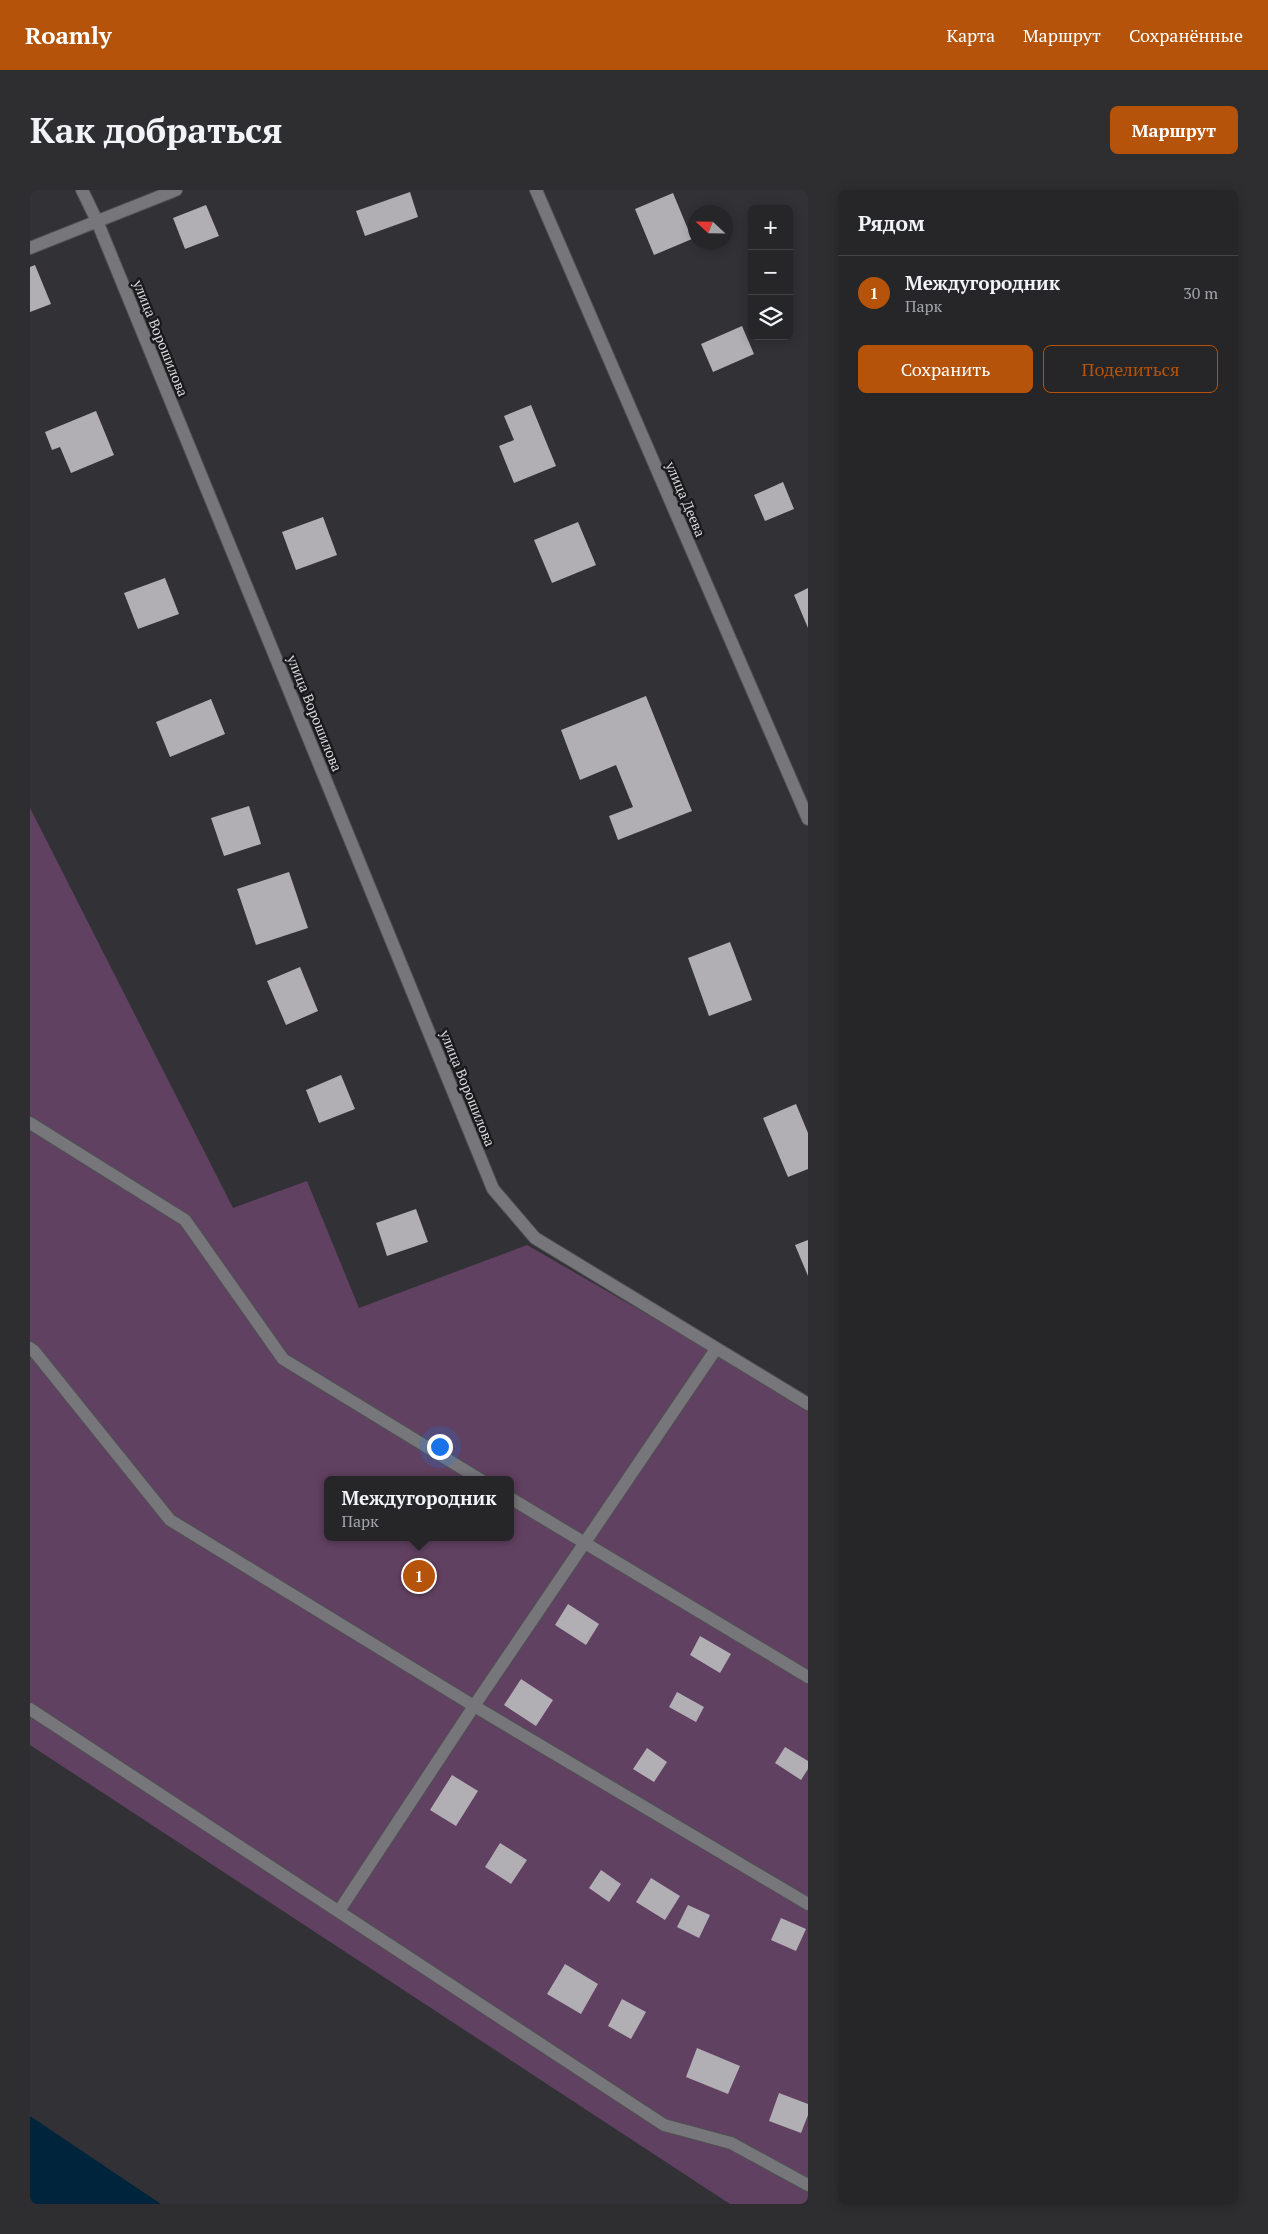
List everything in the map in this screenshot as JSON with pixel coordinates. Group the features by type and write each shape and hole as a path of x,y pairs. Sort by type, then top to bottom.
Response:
{"street":[{"name":"улица Ворошилова","path":"82,190 97,221 493,1189 535,1238 808,1404"},
{"path":"30,248 176,190"},
{"name":"улица Деева","path":"536,190 808,819"},
{"path":"30,1123 185,1220 283,1359 474,1476"},
{"path":"30,1348 170,1520 474,1706 808,1904"},
{"path":"339,1911 474,1706 716,1349"},
{"path":"514,1500 808,1677"},
{"path":"30,1708 664,2125 731,2143 808,2185"}],"shaded area":[{"path":"30,808 233,1208 307,1181 359,1308 527,1245 808,1407 808,2204 730,2204 30,1745"}],"water":[{"path":"30,2116 161,2204 30,2204"}],"building":[{"path":"410,192 418,217 365,236 356,211"},
{"path":"673,193 688,229 688,241 654,255 635,209"},
{"path":"206,205 219,236 185,249 173,218"},
{"path":"35,265 51,304 30,312 30,267"},
{"path":"742,326 754,354 713,372 701,344"},
{"path":"531,405 556,466 514,483 499,446 514,440 504,416"},
{"path":"96,411 114,455 71,473 60,447 52,450 45,432"},
{"path":"783,482 794,509 765,521 754,495"},
{"path":"323,517 337,555 296,570 282,532"},
{"path":"578,522 596,565 552,583 534,540"},
{"path":"165,578 179,614 138,629 124,593"},
{"path":"808,588 808,628 794,595"},
{"path":"646,696 692,811 618,840 609,816 633,807 616,765 580,780 561,730"},
{"path":"211,699 225,734 170,757 156,722"},
{"path":"249,806 261,844 224,856 211,818"},
{"path":"289,872 308,928 256,945 237,889"},
{"path":"730,942 752,1000 709,1016 688,958"},
{"path":"300,967 318,1011 286,1025 267,981"},
{"path":"341,1075 355,1109 319,1123 306,1090"},
{"path":"796,1104 808,1133 808,1169 788,1177 763,1118"},
{"path":"416,1209 428,1242 387,1256 376,1223"},
{"path":"808,1240 808,1276 795,1245"},
{"path":"568,1604 599,1624 586,1645 555,1625"},
{"path":"700,1636 731,1654 720,1673 690,1655"},
{"path":"521,1679 553,1700 536,1726 504,1705"},
{"path":"677,1692 704,1707 696,1722 669,1707"},
{"path":"785,1747 808,1761 808,1769 801,1780 775,1763"},
{"path":"647,1748 667,1762 654,1782 633,1769"},
{"path":"452,1775 478,1791 456,1826 430,1810"},
{"path":"500,1843 527,1860 511,1884 485,1867"},
{"path":"601,1870 621,1884 609,1902 589,1888"},
{"path":"651,1878 680,1896 665,1920 636,1902"},
{"path":"688,1905 710,1915 699,1938 677,1927"},
{"path":"781,1918 806,1929 796,1951 771,1940"},
{"path":"565,1964 598,1984 581,2014 547,1994"},
{"path":"622,1999 646,2012 631,2039 608,2026"},
{"path":"697,2048 740,2066 728,2094 686,2077"},
{"path":"779,2093 808,2104 808,2115 801,2133 769,2121"}],"place":[{"name":"Междугородник","path":"419,1576"}]}
